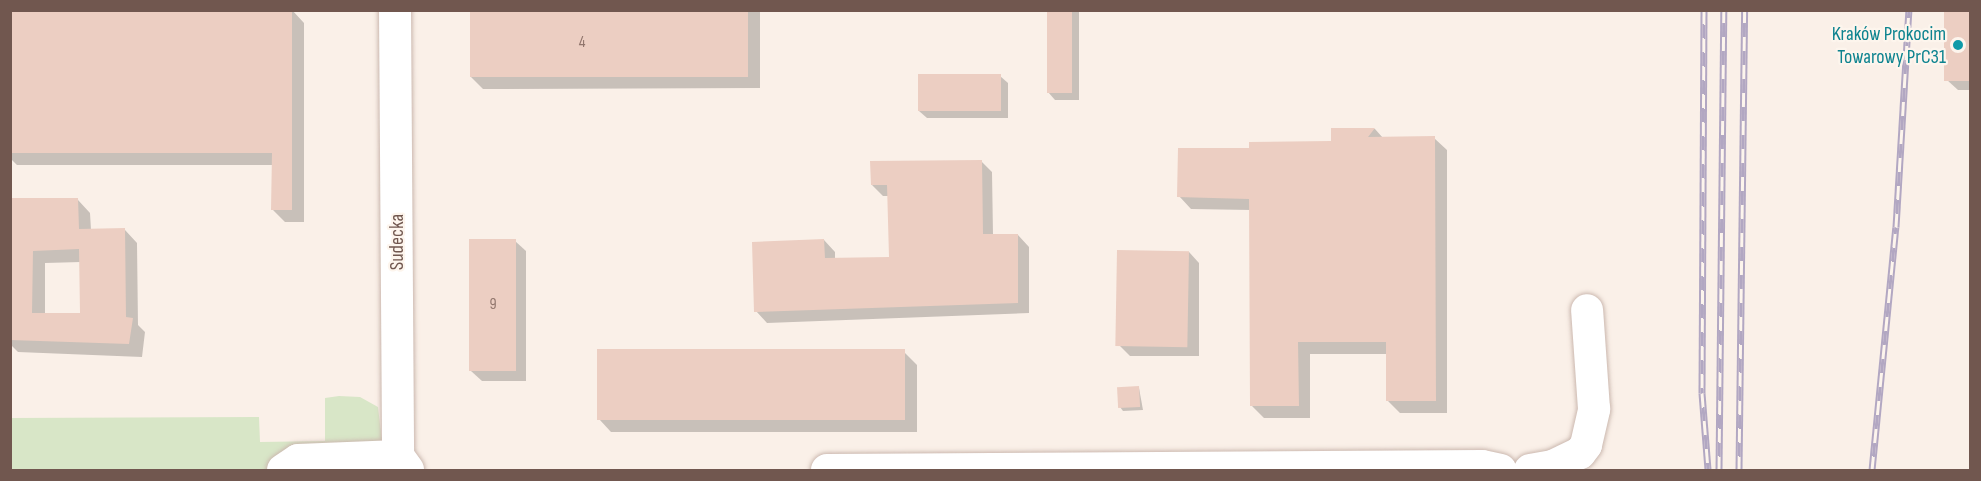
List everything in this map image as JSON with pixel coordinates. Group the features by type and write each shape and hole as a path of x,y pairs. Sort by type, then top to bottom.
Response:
{"street":[{"name":"Sudecka","path":"395,10 403,463"},
{"path":"1530,471 1553,466 1580,453 1586,445 1594,409 1587,310"},
{"path":"283,471 298,460 403,463"},
{"path":"827,471 1491,468"}],"green space":[{"path":"360,397 378,407 382,441 368,451 281,453 270,460 269,470 11,470 10,418 259,417 260,442 325,441 325,398"}],"building":[{"path":"10,10 292,10 292,210 271,210 272,153 10,153"},
{"path":"470,10 748,10 748,77 470,77"},
{"path":"1047,10 1072,10 1072,93 1047,93"},
{"name":"Kraków Prokocim Towarowy PrC31","path":"1944,10 1970,10 1970,81 1944,81"},
{"path":"918,74 1001,74 1001,111 918,111"},
{"path":"1331,128 1375,128 1368,137 1435,136 1436,401 1386,401 1386,342 1298,342 1299,406 1250,406 1249,199 1177,197 1178,148 1249,148 1249,142 1331,141"},
{"path":"982,160 983,234 1018,234 1018,303 754,312 752,242 824,239 825,258 889,257 887,185 871,185 870,161"},
{"path":"10,198 78,198 79,229 125,228 126,317 133,318 129,344 10,340","holes":["79,249 80,313 32,313 33,251"]},
{"path":"469,239 516,239 516,371 469,371"},
{"path":"1117,250 1189,251 1187,347 1115,346"},
{"path":"597,349 905,349 905,420 597,420"},
{"path":"1139,386 1140,407 1118,408 1117,387"}],"railway":[{"path":"1704,10 1702,393 1708,470"},
{"path":"1719,470 1724,10"},
{"path":"1739,470 1745,10"},
{"path":"1872,470 1896,227 1909,10"}],"place":[{"name":"Kraków Prokocim Towarowy PrC31","path":"1958,45"}]}
